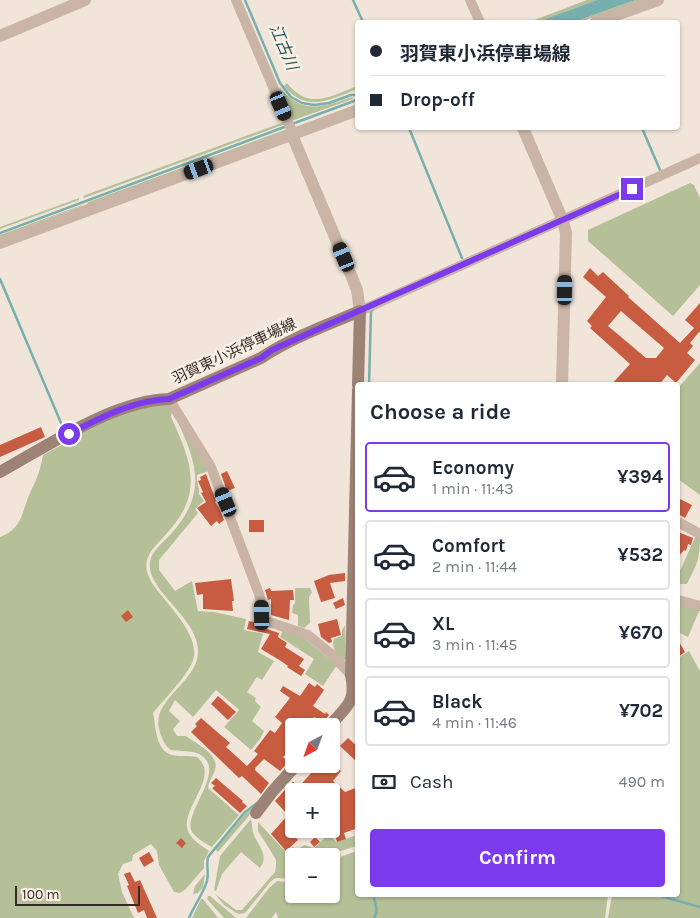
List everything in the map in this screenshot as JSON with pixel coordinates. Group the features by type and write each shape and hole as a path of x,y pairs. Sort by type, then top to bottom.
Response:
{"main road":[{"path":"358,382 360,311"},
{"name":"羽賀東小浜停車場線","path":"0,472 108,414 158,399 169,399 360,311"},
{"path":"337,718 351,702 354,695 355,608"},
{"path":"256,813 289,773"}],"street":[{"path":"0,36 85,0"},
{"path":"236,0 352,275 357,290 360,311 700,158"},
{"path":"470,0 479,20"},
{"path":"602,20 658,0"},
{"path":"0,243 290,129 355,111"},
{"path":"524,130 563,221 566,233 562,382"},
{"path":"169,399 211,467 259,594 262,604 262,615 266,621 308,635 330,653 354,681"},
{"path":"680,523 700,534"},
{"path":"680,601 700,606"}],"green space":[{"path":"587,0 597,0 542,20 534,20"},
{"path":"635,0 641,0 586,20 580,20"},
{"path":"287,83 295,92 312,99 329,97 355,87 355,90 328,100 310,102 292,94 284,86"},
{"path":"280,88 288,97 305,105 323,106 352,97 353,99 291,121 278,91"},
{"path":"284,122 285,124 84,198 83,196"},
{"path":"287,129 288,131 89,204 86,203"},
{"path":"690,183 694,185 700,198 700,285 673,316 588,241 588,230"},
{"path":"79,198 79,200 0,229 0,227"},
{"path":"81,206 0,237 0,235"},
{"path":"700,363 700,495 680,480 680,386"},
{"path":"165,403 172,410 171,417 186,452 191,476 190,488 188,501 179,518 149,554 147,570 152,583 188,632 193,642 194,653 192,663 184,675 153,713 157,737 162,748 172,755 197,757 203,765 205,774 187,824 192,838 209,851 204,861 204,868 186,889 180,893 174,892 159,865 157,851 151,844 133,855 132,861 123,864 118,874 122,892 134,918 0,918 0,537 13,529 20,519 38,475 43,455 71,440 70,437 108,416"},
{"path":"177,420 209,471 197,475 199,494 204,501 195,509 198,513 159,560 159,570 175,591 192,581 198,611 214,612 246,619 244,630 263,634 258,652 274,661 262,680 257,677 247,692 256,698 255,701 261,707 252,721 264,731 251,750 224,727 239,710 216,690 193,717 175,700 169,711 180,721 173,729 177,736 186,736 206,750 214,759 216,764 215,770 208,788 239,815 212,847 197,838 191,830 194,812 208,779 209,769 207,761 196,753 169,749 161,735 158,723 160,712 189,675 198,653 196,640 191,628 156,583 151,573 150,562 158,547 182,520 190,506 194,493 194,466"},
{"path":"696,535 700,537 699,557 687,584 680,584 680,571"},
{"path":"295,588 310,588 312,592 309,597 310,623 304,628 298,626 298,615 292,613 295,603"},
{"path":"680,604 700,609 688,637 680,633"},
{"path":"345,625 346,659 344,661 335,651 333,643 334,639 342,636 342,630"},
{"path":"284,629 299,634 337,665 323,686 305,674 314,659 280,637"},
{"path":"689,651 700,671 700,918 608,918 612,897 680,897 680,657"},
{"path":"253,808 248,817 218,852 215,849 245,814"},
{"path":"251,819 254,835 263,855 263,863 260,868 241,852 222,874 216,891 214,890 220,856"},
{"path":"258,822 285,850 285,878 276,878 271,881 245,913 238,914 224,905 215,894 236,910 242,910 275,872 276,860 258,831"},
{"path":"355,836 355,847 340,851 340,848 314,848 325,838 333,838 336,842"},
{"path":"304,845 314,848 300,848"},
{"path":"355,852 355,897 608,897 605,918 278,918 276,912 272,918 246,918 269,888 277,881 285,882 285,903 340,903 340,857"},
{"path":"205,874 203,887 198,893 193,894 195,886"},
{"path":"208,896 236,918 224,918 207,899"},
{"path":"201,899 203,899 218,918 192,918"}],"water":[{"path":"597,0 635,0 580,20 542,20"}],"building":[{"path":"590,268 598,276 603,272 680,343 694,328 685,320 700,303 700,333 690,343 693,346 687,353 695,360 677,382 667,375 661,382 614,382 630,364 590,328 592,326 587,321 606,297 583,277","holes":["621,311 664,348 656,358 646,358 608,326"]},
{"path":"41,427 45,437 0,457 0,445"},
{"path":"227,471 235,488 227,491 221,474"},
{"path":"206,474 215,502 224,520 219,524 217,521 211,526 197,508 206,502 198,481 201,480 200,477"},
{"path":"680,499 692,505 685,518 680,515"},
{"path":"249,520 264,520 264,532 249,532"},
{"path":"680,533 693,538 691,545 688,544 686,551 684,550 680,555"},
{"path":"345,573 345,581 330,583 335,598 321,602 314,581 329,575"},
{"path":"231,579 234,601 232,601 233,611 203,609 203,594 197,595 195,583"},
{"path":"270,588 271,591 293,590 294,600 290,600 289,620 271,615 271,599 268,600 265,590"},
{"path":"343,598 345,605 336,609 333,603"},
{"path":"128,610 133,617 126,622 121,616"},
{"path":"337,619 341,635 331,638 332,642 329,643 321,637 318,624"},
{"path":"249,621 259,623 264,628 279,633 278,637 287,643 285,647 304,659 299,666 305,670 301,676 261,649 270,634 247,629"},
{"path":"680,643 685,652 680,656"},
{"path":"309,683 315,687 317,684 324,690 313,706 329,715 327,718 285,718 285,755 283,757 285,765 280,771 264,759 255,768 269,783 261,794 242,776 239,778 191,732 201,718 230,743 226,747 247,766 258,754 254,751 270,730 275,733 282,723 275,717 290,698 280,691 283,686 300,696"},
{"path":"218,696 236,712 228,720 211,704"},
{"path":"348,738 355,744 355,760 340,746"},
{"path":"311,773 339,773 333,781 335,783 302,783"},
{"path":"216,778 247,806 240,813 212,788 215,786 211,783"},
{"path":"340,787 345,792 355,788 355,829 344,833 346,839 337,842 336,838 340,838"},
{"path":"285,790 285,812 275,801"},
{"path":"285,818 285,838 296,838 298,840 285,850 271,834"},
{"path":"181,838 186,843 182,848 176,843"},
{"path":"316,838 320,842 314,847 310,842"},
{"path":"149,852 154,861 144,867 139,858"},
{"path":"130,872 135,882 140,880 157,918 147,918 144,910 138,913 124,874"}],"waterway":[{"name":"江古川","path":"245,0 280,83 291,97 302,103 314,105 329,103 355,95"},
{"path":"353,0 362,20"},
{"path":"292,124 355,100"},
{"path":"0,233 287,126"},
{"path":"410,130 462,258"},
{"path":"643,130 660,170"},
{"path":"0,279 64,430"},
{"path":"369,382 371,311 373,310"},
{"path":"189,918 207,881 208,857 244,813 257,803"},
{"path":"374,897 376,904 374,918"},
{"path":"664,897 700,907"}],"route":[{"path":"69,434 121,409 158,399 169,399 461,264 563,221 632,189"}]}
